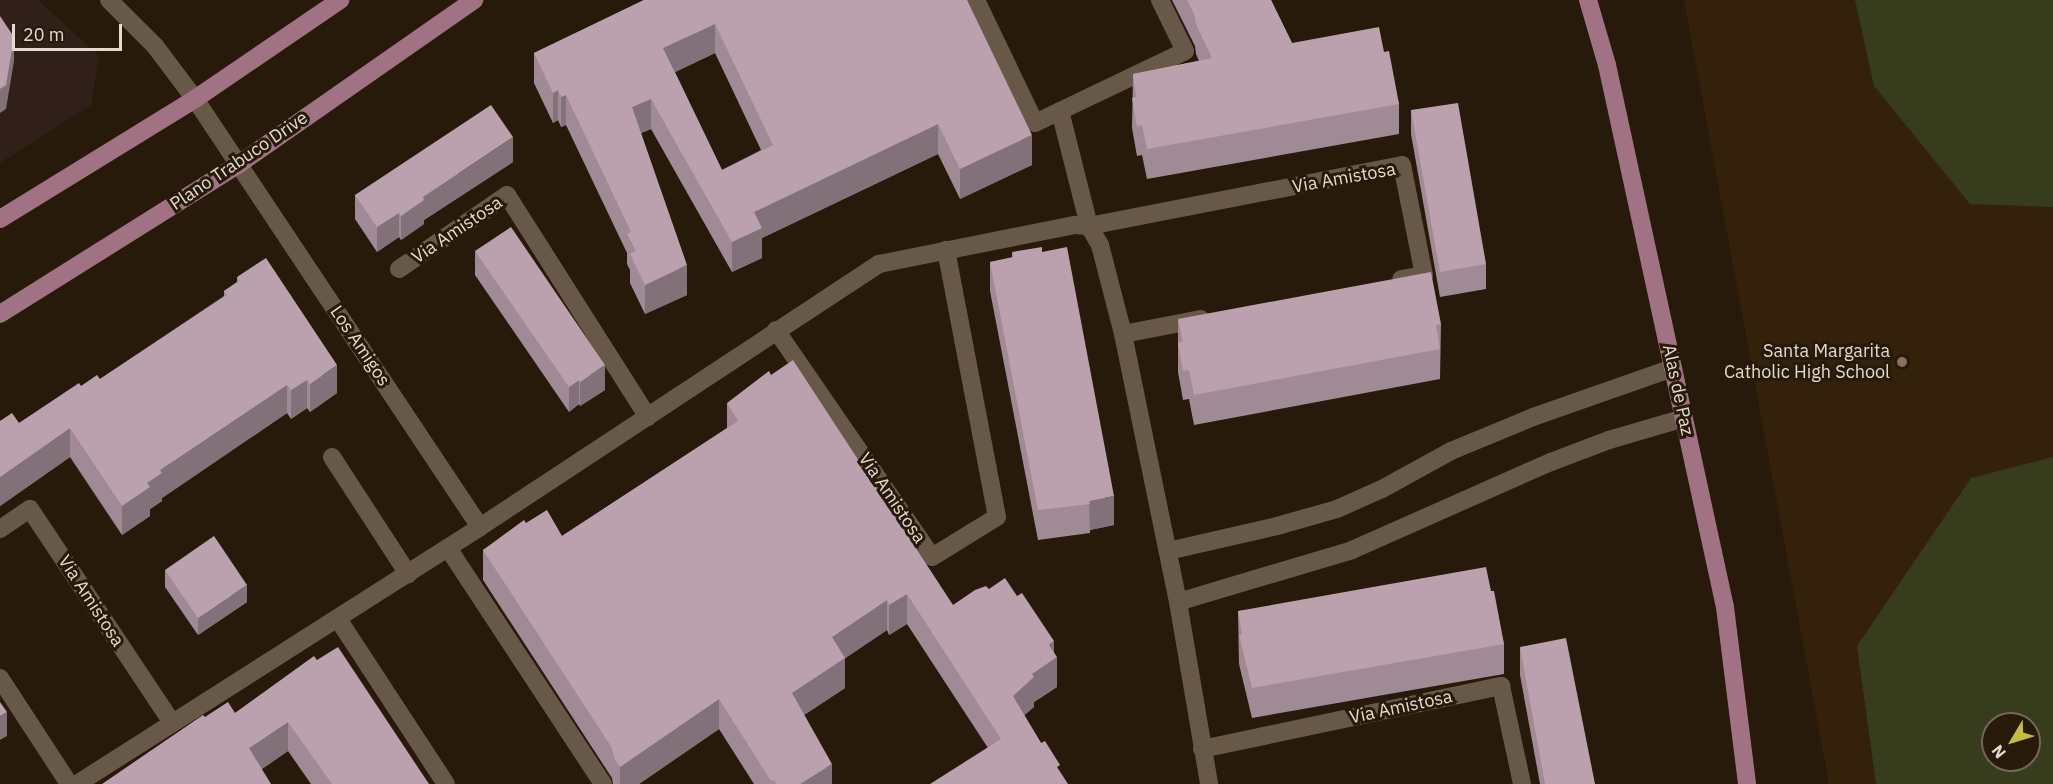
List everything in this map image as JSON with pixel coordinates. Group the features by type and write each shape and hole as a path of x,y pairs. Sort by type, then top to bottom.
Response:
{"main road":[{"path":"0,219 195,99 340,0"},
{"name":"Plano Trabuco Drive","path":"0,314 239,164 474,0"},
{"name":"Alas de Paz","path":"1588,0 1608,65 1725,608 1747,784"}],"street":[{"name":"Los Amigos","path":"109,0 155,46 195,99 480,527"},
{"path":"975,0 1035,123 1185,51 1160,0"},
{"path":"1060,111 1089,226 1100,245 1123,334 1178,602 1209,784"},
{"name":"Via Amistosa","path":"77,784 408,574 879,264 1075,225 1089,226 1402,165 1424,275 1378,284"},
{"name":"Via Amistosa","path":"399,269 507,195 648,417"},
{"name":"Via Amistosa","path":"776,330 932,557 997,517 946,250"},
{"path":"1123,334 1215,316"},
{"path":"1168,550 1277,526 1337,509 1382,489 1451,451 1533,417 1673,368"},
{"path":"1178,602 1352,550 1551,462 1609,440 1684,418"},
{"path":"332,457 408,574"},
{"name":"Via Amistosa","path":"0,529 30,509 172,723"},
{"path":"448,548 603,784"},
{"path":"338,619 446,784"},
{"path":"0,678 69,784"},
{"name":"Via Amistosa","path":"1202,748 1501,687 1522,784"}],"shaded area":[{"path":"0,0 38,0 99,56 91,105 0,163"},
{"name":"Santa Margarita Catholic High School","path":"1684,0 2053,0 2053,784 1829,784"}],"green space":[{"path":"1855,0 2053,0 2053,207 1970,204 1874,86"},
{"path":"2053,457 2053,784 1876,784 1857,646 1971,478"}],"building":[{"path":"644,0 967,0 1032,135 960,169 938,124 754,212 762,228 732,242 651,99 632,107 687,265 645,285 630,254 636,251 627,234 631,232 566,95 561,97 558,90 553,93 534,53","holes":["715,24 773,145 722,170 663,48"]},
{"path":"1187,0 1271,0 1292,43 1379,27 1384,52 1389,51 1399,104 1147,149 1142,125 1137,126 1132,98 1136,97 1133,74 1212,58"},
{"path":"0,16 14,37 6,85 0,89"},
{"path":"1458,103 1486,264 1440,272 1411,110"},
{"path":"491,105 513,137 423,197 424,200 401,216 399,213 377,227 355,195"},
{"path":"511,227 605,365 569,387 475,251"},
{"path":"1042,247 1042,252 1067,247 1114,496 1089,501 1090,504 1038,510 990,262 1013,257 1012,252"},
{"path":"266,258 337,365 310,384 307,380 291,390 287,385 160,470 162,473 147,483 150,487 122,506 70,428 0,477 0,421 12,413 19,423 79,383 81,386 97,375 100,379 227,295 224,291 239,281 237,277"},
{"path":"1431,272 1441,324 1436,325 1440,349 1194,395 1189,370 1183,371 1178,343 1183,342 1178,319"},
{"path":"793,360 953,605 975,590 986,586 989,589 1005,578 1017,596 1022,593 1054,641 1049,645 1057,657 1032,674 1034,677 1013,696 1041,743 1045,741 1060,765 1057,767 1068,784 930,784 1001,739 907,594 889,605 887,600 832,637 845,658 792,693 832,764 800,784 776,784 774,780 771,781 719,699 620,767 614,758 612,748 483,550 524,520 526,523 547,510 562,536 738,421 727,403 769,371 771,375"},
{"path":"214,536 247,585 198,618 165,570"},
{"path":"1486,567 1491,591 1494,591 1504,644 1252,688 1239,635 1242,635 1238,611"},
{"path":"1566,638 1595,784 1545,784 1520,647"},
{"path":"338,647 429,784 332,784 288,722 249,748 271,784 102,784 203,715 205,717 228,702 235,713 314,656 317,660"},
{"path":"0,702 7,712 0,716"}],"place":[{"name":"Santa Margarita Catholic High School","path":"1902,362"}]}
